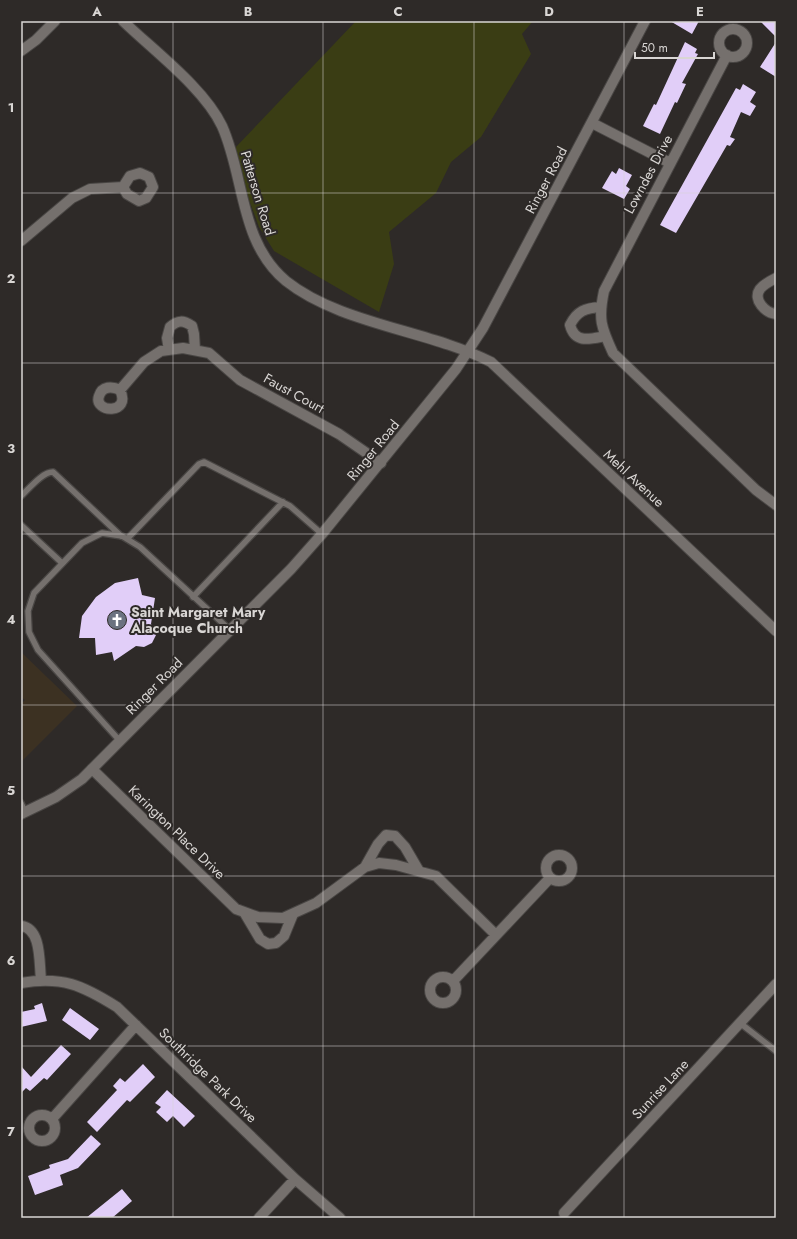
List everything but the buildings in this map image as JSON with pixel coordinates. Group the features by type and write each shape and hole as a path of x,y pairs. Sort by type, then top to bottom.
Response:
{"street":[{"path":"21,51 36,40 55,21"},
{"name":"Patterson Road","path":"123,21 188,82 214,112 226,139 241,195 256,240 264,255 280,274 310,297 332,307 469,351"},
{"name":"Ringer Road","path":"22,810 56,797 92,769 299,560 381,463 469,351 592,123 645,21"},
{"name":"Lowndes Drive","path":"726,55 604,291 601,307 601,328 613,353 756,490 776,505"},
{"path":"592,123 670,163"},
{"path":"21,241 72,198 90,189 123,187"},
{"path":"776,278 759,290 758,296 761,306 766,311 776,314"},
{"path":"601,307 587,308 575,315 570,325 572,333 579,338 587,340 605,336"},
{"path":"169,350 167,338 170,327 177,321 184,321 192,326 195,350"},
{"name":"Faust Court","path":"120,390 144,362 161,351 183,348 209,353 240,380 339,434 381,463"},
{"name":"Mehl Avenue","path":"469,351 490,362 776,631"},
{"name":"Karington Place Drive","path":"92,769 236,909 268,918 283,918 316,903 365,867 379,863 396,864 436,876 496,935"},
{"name":"Karington Place Drive","path":"365,867 378,844 386,835 395,836 405,847 419,871"},
{"path":"453,981 550,878"},
{"name":"Karington Place Drive","path":"244,912 260,939 268,944 276,943 284,936 293,914"},
{"path":"21,926 30,929 36,938 41,979"},
{"name":"Southridge Park Drive","path":"21,983 41,979 73,983 95,993 117,1007 295,1179 340,1218"},
{"name":"Sunrise Lane","path":"564,1213 776,984"},
{"path":"52,1119 136,1025"},
{"path":"259,1218 295,1179"}],"lane":[{"path":"125,538 199,464 204,462 290,506 322,534"},
{"path":"21,496 48,472 53,472 125,538 140,548 230,630"},
{"path":"192,597 283,502"},
{"path":"21,525 62,563"},
{"path":"120,741 38,650 29,632 28,611 34,592 82,542 102,533 125,538"},
{"path":"740,1023 776,1051"}],"shaded area":[{"path":"21,652 77,706 21,762 21,704 25,700 21,697"}],"green space":[{"path":"356,21 533,21 522,34 531,54 481,137 451,162 436,193 389,232 394,264 379,312 274,251 259,227 248,197 235,148"}],"place":[{"name":"Saint Margaret Mary Alacoque Church","path":"117,620"}]}
